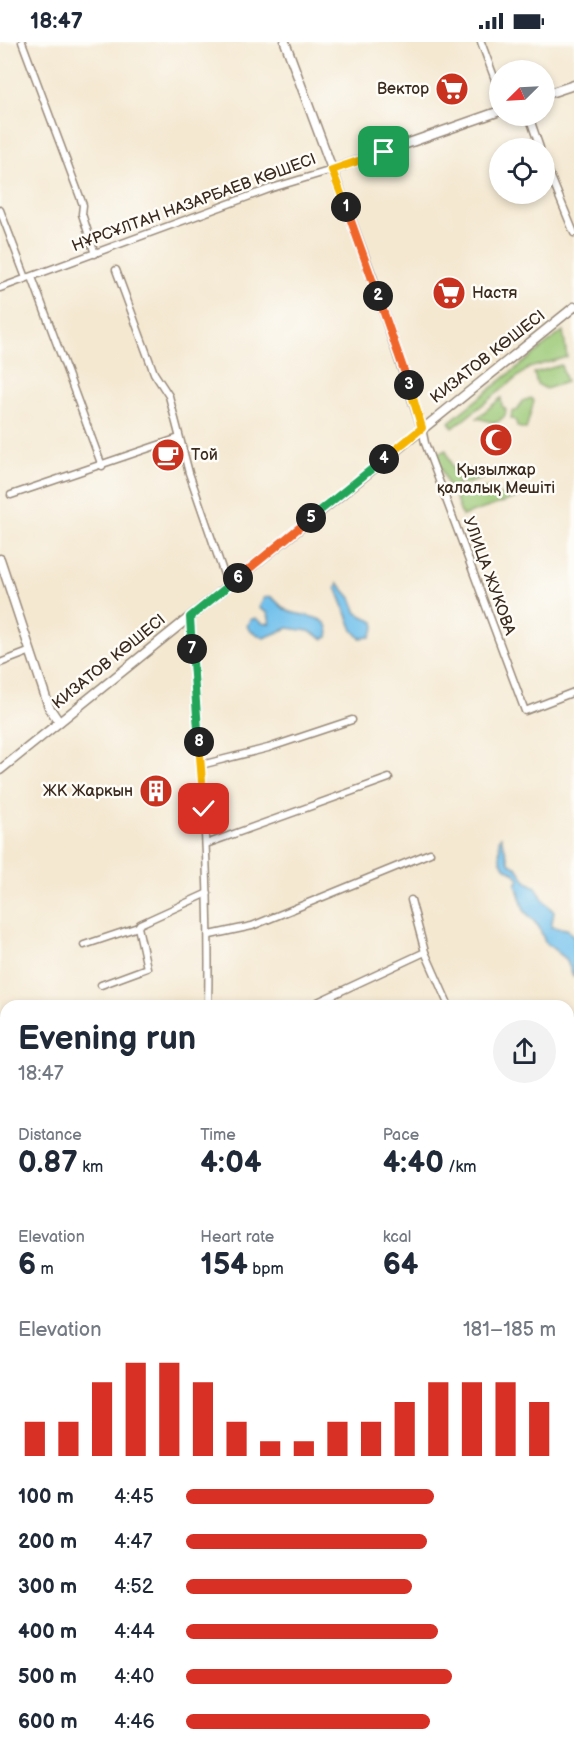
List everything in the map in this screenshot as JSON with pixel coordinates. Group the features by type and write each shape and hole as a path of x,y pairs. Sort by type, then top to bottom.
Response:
{"main road":[{"name":"УЛИЦА ЖУКОВА","path":"285,42 422,428"},
{"path":"555,92 574,86"},
{"name":"НҰРСҰЛТАН НАЗАРБАЕВ КӨШЕСІ","path":"332,170 489,115"},
{"name":"КИЗАТОВ КӨШЕСІ","path":"0,770 574,307"},
{"path":"0,559 49,707 59,722"}],"street":[{"path":"22,42 83,205 82,214 95,254"},
{"path":"481,42 489,63"},
{"name":"НҰРСҰЛТАН НАЗАРБАЕВ КӨШЕСІ","path":"0,288 272,188 332,170"},
{"path":"555,187 574,233"},
{"path":"0,210 102,465"},
{"path":"116,270 154,373 169,396 179,438 228,586"},
{"name":"УЛИЦА ЖУКОВА","path":"422,428 425,443 465,555 525,711 574,692"},
{"path":"11,495 179,438"},
{"path":"190,617 206,844 210,935 208,1000"},
{"path":"0,663 31,651"},
{"path":"201,765 268,748 301,735 352,720"},
{"path":"206,844 389,778"},
{"path":"210,935 252,926 430,853"},
{"path":"84,945 138,927 208,893"},
{"path":"411,900 425,952 447,1000"},
{"path":"100,985 147,968 138,927"},
{"path":"322,1000 425,952"}],"green space":[{"path":"563,331 567,357 529,368 453,428 449,422"},
{"path":"561,365 566,382 546,389 537,384 534,373"},
{"path":"501,398 502,406 506,410 505,416 496,423 477,418"},
{"path":"531,398 534,401 526,429 517,427 516,421 511,418 512,412 518,410 522,401"},
{"path":"446,450 459,486 451,488 448,486 436,454"},
{"path":"456,467 485,473 485,478 463,485"},
{"path":"486,488 492,498 523,489 525,495 462,516 455,497"}],"water":[{"path":"338,583 351,598 357,613 374,622 375,627 370,637 360,638 353,630 336,587"},
{"path":"269,596 288,611 321,620 329,630 328,637 323,639 309,631 288,628 264,638 249,630 247,625 255,618 264,624 270,623 268,613 259,608 264,598"},
{"path":"501,837 509,862 518,869 527,882 536,887 554,912 551,927 567,929 574,937 574,978 566,959 545,942 539,927 524,910 516,884 518,877 504,866 499,854"}],"place":[{"name":"Вектор","path":"452,89"},
{"name":"Настя","path":"449,293"},
{"name":"Қызылжар қалалық Мешіті","path":"496,440"},
{"name":"Той","path":"168,455"},
{"name":"ЖК Жаркын","path":"156,791"}],"route":[{"path":"204,809 190,617 422,428 372,277 332,170 384,152"}]}
